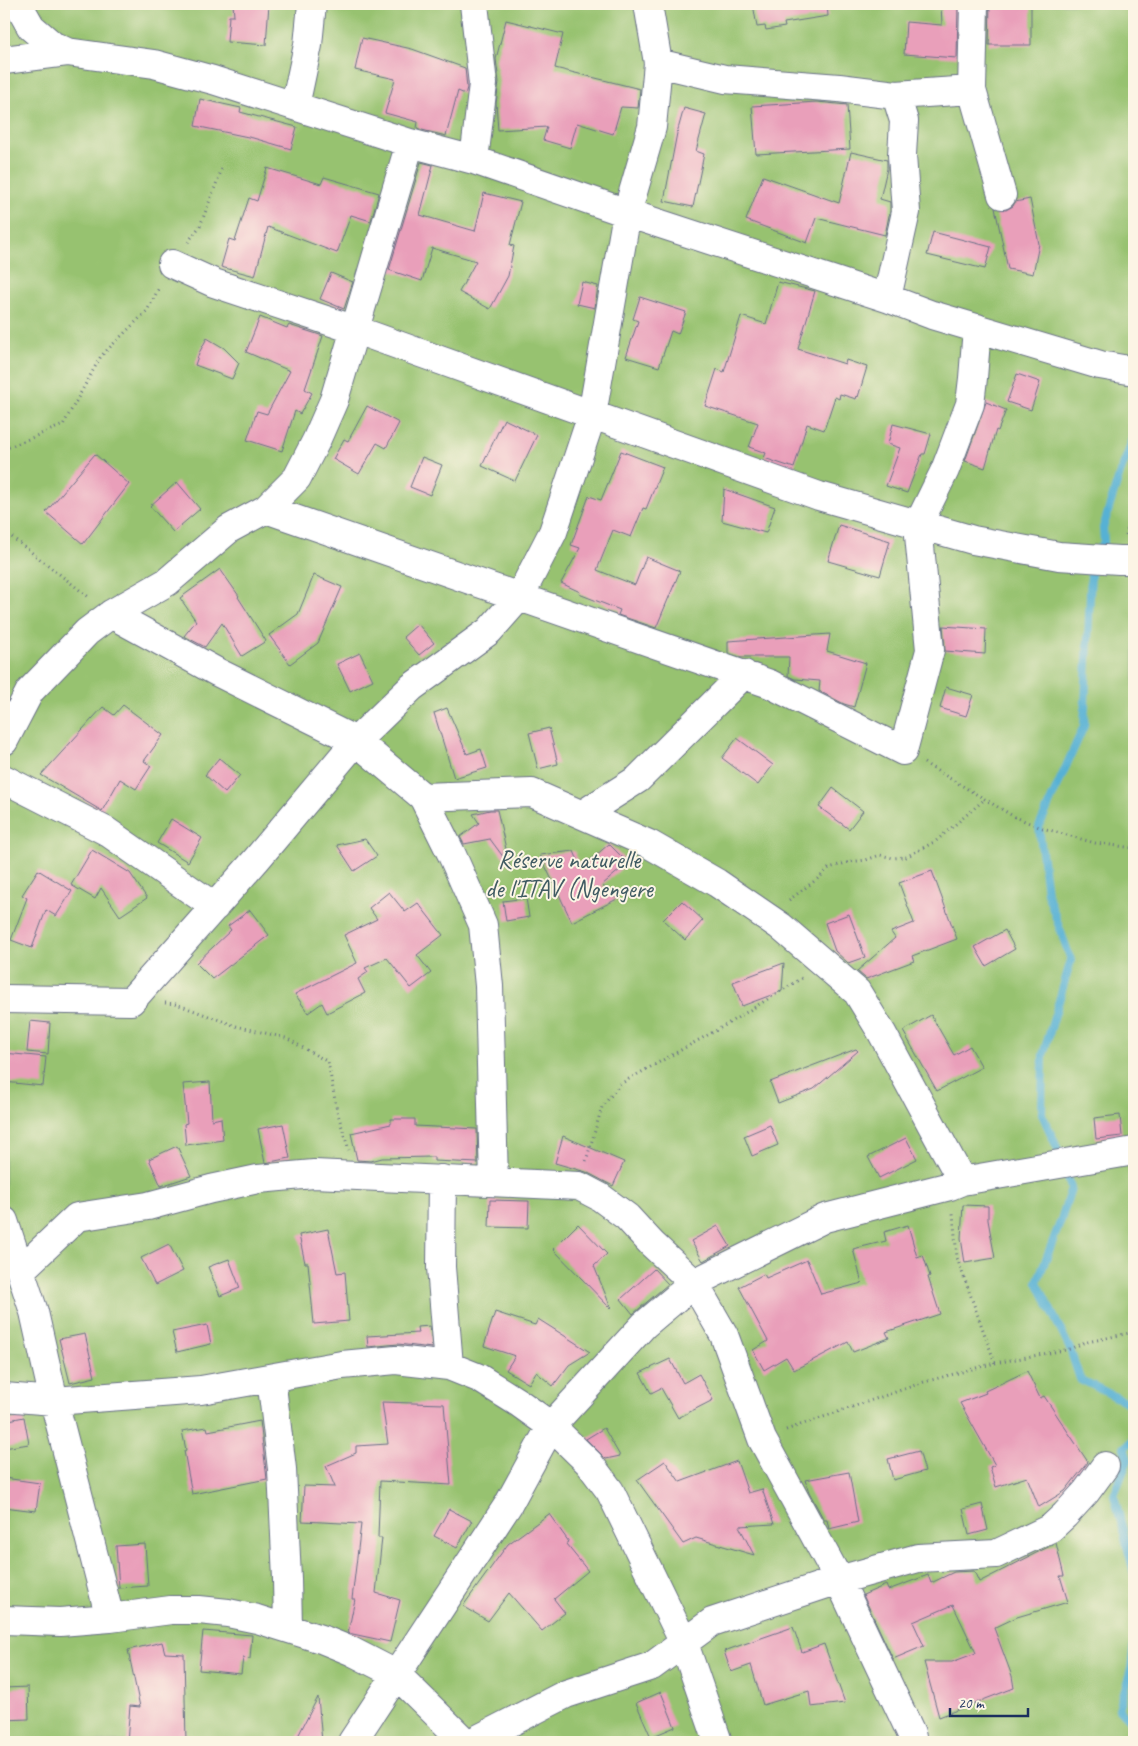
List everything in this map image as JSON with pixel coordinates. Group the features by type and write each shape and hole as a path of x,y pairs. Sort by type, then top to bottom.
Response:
{"street":[{"path":"18,4 31,27 52,45 67,52"},
{"path":"295,106 308,45 312,4"},
{"path":"474,4 483,84 474,160"},
{"path":"4,999 132,1001 215,907 356,741 412,687 489,631 520,596 553,532 592,415 628,213 652,127 658,63 648,4"},
{"path":"974,4 972,90 1002,195"},
{"path":"4,60 67,52 154,64 213,80 410,143 474,160 887,298 932,315 1100,365 1134,371"},
{"path":"658,63 725,79 896,94 972,90"},
{"path":"887,298 906,212 902,155 904,121 896,94"},
{"path":"4,741 30,692 88,632 111,614 167,582 229,529 266,509 296,478 316,441 334,400 410,143"},
{"path":"172,264 214,283 356,330 819,496 973,540 1059,556 1134,560"},
{"path":"266,509 744,674 770,684 903,750 930,650 918,525 945,470 970,404 977,328"},
{"path":"111,614 217,672 356,741 423,797 452,855 483,925 489,986 494,1182"},
{"path":"583,814 638,779 744,674"},
{"path":"4,779 106,831 215,907"},
{"path":"423,797 532,793 649,844 717,883 780,926 858,992 882,1033 956,1183"},
{"path":"352,1742 508,1505 551,1426 644,1325 694,1283 826,1218 956,1183 1134,1151"},
{"path":"13,1256 77,1216 148,1206 258,1179 314,1174 579,1186 600,1197 627,1217 652,1244 694,1283 724,1335 762,1439 839,1580 911,1733 913,1742"},
{"path":"442,1180 441,1267 449,1366"},
{"path":"4,1221 13,1256 34,1312 54,1401 110,1618"},
{"path":"4,1397 54,1401 201,1390 342,1365 396,1360 449,1366 479,1378 551,1426 589,1464 610,1491 684,1643 718,1742"},
{"path":"271,1378 282,1469 288,1628"},
{"path":"472,1742 566,1694 652,1666 712,1622 839,1580 918,1558 996,1554 1051,1528 1065,1516 1086,1492 1105,1466"},
{"path":"4,1620 60,1622 171,1610 199,1610 228,1613 288,1628 351,1651 396,1674 465,1742"}],"path":[{"path":"4,449 63,425 101,356 147,311 172,264 200,226 223,166"},
{"path":"4,531 111,614"},
{"path":"903,750 1013,816 1039,827 1095,843 1134,848"},
{"path":"764,915 783,905 820,878 829,868 880,855 893,858 906,857 936,841 985,799"},
{"path":"579,1186 602,1107 620,1084 724,1026 825,964"},
{"path":"132,1001 176,1004 236,1026 286,1038 328,1062 337,1111 357,1176"},
{"path":"956,1183 957,1258 995,1363"},
{"path":"762,1439 924,1382 995,1363 1070,1348 1083,1343 1134,1332"}],"green space":[{"name":"Réserve naturelle de l'ITAV (Ngengere","path":"4,4 1134,4 1134,1742 4,1742"}],"building":[{"path":"233,4 269,4 266,45 227,42 229,16 234,16"},
{"path":"753,4 827,4 828,16 784,23 785,27 766,30 765,26 757,27"},
{"path":"941,4 958,4 957,58 904,54 906,22 942,25"},
{"path":"990,4 1031,4 1031,45 989,45"},
{"path":"506,20 563,34 555,68 640,89 638,108 621,107 613,134 577,123 570,148 543,140 547,127 498,130 496,103 499,82 496,59"},
{"path":"362,38 412,49 465,68 467,88 465,94 458,91 446,136 417,128 418,122 385,113 395,79 355,70"},
{"path":"200,99 241,108 240,112 297,127 291,149 253,138 195,126"},
{"path":"817,102 847,105 850,149 756,154 752,106"},
{"path":"684,108 706,114 696,151 704,154 693,207 664,201 677,133"},
{"path":"851,152 887,160 887,169 880,199 890,202 885,235 816,218 807,243 746,220 763,176 839,203"},
{"path":"421,162 433,165 420,215 475,231 484,193 521,202 510,245 514,246 508,276 490,309 459,292 476,261 432,248 422,281 389,270"},
{"path":"267,168 321,184 324,177 379,193 371,221 351,215 337,253 268,227 255,276 221,267 229,239 235,241 249,198 257,201"},
{"path":"1030,199 1039,244 1033,274 1008,269 995,208 1006,210 1013,206 1015,202"},
{"path":"933,232 991,247 985,269 927,255"},
{"path":"331,273 353,282 344,309 320,299"},
{"path":"582,282 598,286 595,308 577,304"},
{"path":"778,282 815,291 798,349 845,364 846,360 867,367 856,399 840,394 839,399 835,397 824,430 807,424 794,468 764,458 766,453 749,447 758,423 705,406 717,369 724,372 741,316 766,324"},
{"path":"640,297 686,312 678,334 671,331 659,367 626,357 638,321 633,319"},
{"path":"260,317 287,328 289,325 323,336 305,389 312,393 300,414 295,411 282,451 247,440 257,411 267,414 290,371 246,352"},
{"path":"207,338 224,348 239,363 232,379 195,365"},
{"path":"1017,374 1040,382 1031,410 1007,402"},
{"path":"986,402 1006,410 998,431 996,430 985,468 965,461"},
{"path":"367,406 399,423 386,448 377,443 359,474 333,459 344,439 348,441"},
{"path":"504,419 537,435 515,481 482,466"},
{"path":"893,424 931,434 925,454 922,454 907,493 886,486 900,448 888,444"},
{"path":"621,451 663,467 646,509 643,508 631,537 613,530 597,570 635,585 646,557 680,571 656,628 618,615 620,610 579,594 580,592 561,583 580,548 571,545 589,496 601,500"},
{"path":"95,454 129,484 83,544 46,512"},
{"path":"422,457 442,465 430,495 410,487"},
{"path":"177,482 200,509 173,532 150,506"},
{"path":"724,489 775,507 766,533 722,521"},
{"path":"839,525 890,541 880,576 828,561"},
{"path":"220,569 266,641 242,656 222,623 205,647 184,636 196,621 180,598"},
{"path":"314,575 342,587 318,643 290,664 269,635 298,614"},
{"path":"418,624 434,643 419,655 403,637"},
{"path":"943,626 986,629 985,654 945,651"},
{"path":"830,634 827,651 866,663 854,707 819,691 820,681 795,679 788,676 789,657 740,657 728,653 728,641"},
{"path":"360,653 373,680 350,691 337,664"},
{"path":"946,687 973,695 966,716 940,708"},
{"path":"123,705 163,735 144,761 151,766 136,789 120,779 102,811 41,775 103,707 114,715"},
{"path":"447,708 467,754 481,749 487,768 454,778 434,713"},
{"path":"549,728 558,764 538,769 529,733"},
{"path":"737,738 773,765 758,785 722,758"},
{"path":"219,758 240,775 225,793 205,775"},
{"path":"833,788 863,811 849,829 819,807"},
{"path":"497,810 510,866 490,839 464,844 460,837 479,823 473,814"},
{"path":"171,819 202,838 188,862 157,843"},
{"path":"365,839 377,856 354,871 337,845"},
{"path":"609,844 628,863 602,885 617,899 572,922 540,855 574,851 581,868"},
{"path":"92,850 130,873 147,898 120,916 101,888 95,899 71,885"},
{"path":"38,870 72,891 56,916 46,910 32,948 11,940 27,898 22,895"},
{"path":"932,871 957,939 912,956 914,961 866,979 857,971 895,938 891,932 914,923 899,883"},
{"path":"389,892 405,912 418,903 443,935 417,955 431,973 411,988 387,958 365,968 368,972 358,979 365,993 327,1013 322,1003 308,1013 295,994 357,963 344,935 377,919 369,908"},
{"path":"526,898 529,917 506,921 503,901"},
{"path":"682,901 703,920 685,940 663,920"},
{"path":"250,910 269,935 212,979 196,963 231,930 228,926"},
{"path":"849,914 865,957 848,963 835,951 825,923"},
{"path":"1005,930 1015,949 986,966 975,947"},
{"path":"784,963 782,991 742,1006 733,982"},
{"path":"931,1015 954,1055 970,1046 982,1067 937,1091 903,1031"},
{"path":"30,1021 50,1023 48,1054 27,1052"},
{"path":"856,1049 858,1051 814,1089 778,1103 770,1082"},
{"path":"4,1053 46,1057 43,1086 4,1082"},
{"path":"210,1082 212,1120 221,1118 223,1140 186,1145 184,1124 187,1123 183,1084"},
{"path":"1120,1115 1122,1136 1096,1139 1094,1118"},
{"path":"391,1119 415,1119 415,1126 477,1129 478,1163 434,1161 434,1157 382,1158 371,1161 357,1160 351,1133 391,1124"},
{"path":"283,1124 290,1158 265,1163 258,1129"},
{"path":"770,1125 778,1145 752,1156 744,1136"},
{"path":"563,1136 624,1162 613,1186 586,1172 555,1163"},
{"path":"906,1138 917,1159 879,1178 868,1157"},
{"path":"177,1146 191,1176 161,1186 149,1159"},
{"path":"490,1200 529,1201 528,1228 489,1227"},
{"path":"963,1205 988,1206 988,1220 995,1258 965,1263 961,1238"},
{"path":"578,1224 607,1254 594,1266 611,1308 553,1249"},
{"path":"908,1225 917,1257 923,1255 940,1314 886,1332 889,1338 853,1352 848,1342 794,1370 786,1357 764,1370 753,1350 768,1341 739,1287 764,1274 766,1278 807,1260 821,1294 862,1283 853,1249 886,1241 884,1232"},
{"path":"718,1226 730,1246 703,1261 691,1241"},
{"path":"328,1229 337,1273 345,1272 349,1321 314,1324 308,1263 305,1263 299,1235"},
{"path":"169,1244 183,1271 155,1285 141,1258"},
{"path":"229,1259 240,1288 220,1296 208,1267"},
{"path":"654,1269 668,1284 633,1314 621,1299"},
{"path":"495,1312 535,1325 538,1319 590,1352 569,1365 553,1386 536,1372 529,1384 506,1370 515,1356 484,1346"},
{"path":"207,1325 211,1344 177,1352 172,1332"},
{"path":"430,1326 432,1348 398,1344 368,1347 367,1336 418,1333 417,1327"},
{"path":"85,1334 95,1377 70,1383 59,1339"},
{"path":"670,1359 683,1383 699,1374 713,1400 678,1418 661,1388 651,1393 640,1373"},
{"path":"1027,1371 1040,1398 1044,1396 1088,1462 1065,1491 1039,1507 1027,1477 996,1487 990,1467 995,1465 960,1403 986,1393 985,1391"},
{"path":"382,1402 444,1404 451,1485 380,1481 378,1538 382,1538 376,1593 400,1600 390,1642 348,1633 355,1599 352,1599 361,1524 302,1521 304,1486 335,1487 326,1466 356,1453 356,1446 388,1444"},
{"path":"24,1417 29,1444 4,1448 4,1421"},
{"path":"260,1421 267,1479 192,1494 182,1431 207,1427 208,1431"},
{"path":"604,1428 620,1456 606,1459 586,1439"},
{"path":"919,1451 925,1471 893,1480 888,1459"},
{"path":"665,1461 680,1482 737,1461 748,1493 762,1489 774,1524 739,1526 754,1555 696,1538 683,1544 637,1480"},
{"path":"849,1472 858,1522 829,1529 827,1520 824,1520 809,1492 805,1480"},
{"path":"4,1478 40,1483 36,1511 4,1507"},
{"path":"982,1504 988,1530 969,1535 963,1509"},
{"path":"449,1509 472,1521 457,1548 434,1536"},
{"path":"549,1514 569,1542 566,1544 588,1571 554,1599 565,1613 542,1631 509,1593 488,1621 463,1606 508,1544"},
{"path":"1056,1543 1064,1576 1060,1576 1068,1602 1017,1617 994,1628 1012,1676 1014,1688 939,1717 924,1662 952,1662 976,1653 953,1605 913,1622 924,1646 893,1659 863,1595 886,1585 888,1590 928,1575 931,1583 954,1572 974,1571 979,1582"},
{"path":"145,1544 148,1586 119,1588 116,1546"},
{"path":"793,1627 802,1652 824,1644 845,1703 811,1707 809,1691 763,1705 751,1665 731,1672 724,1651"},
{"path":"203,1631 252,1635 250,1659 243,1658 241,1674 199,1670"},
{"path":"162,1642 165,1653 184,1654 186,1742 127,1742 130,1706 140,1707 128,1650"},
{"path":"28,1687 29,1719 4,1720 4,1688"},
{"path":"661,1692 675,1727 651,1737 636,1703"},
{"path":"318,1697 322,1742 295,1742"}],"waterway":[{"path":"1097,553 1104,542 1103,528 1120,473 1134,437"},
{"path":"1093,564 1084,726 1039,827 1047,893 1071,960 1043,1055 1042,1114 1064,1163 1071,1188 1037,1282 1070,1349 1080,1379 1134,1406"},
{"path":"1134,1439 1124,1448 1128,1460 1114,1495 1134,1573"},
{"path":"1134,1645 1131,1669 1119,1709 1134,1725"}]}
